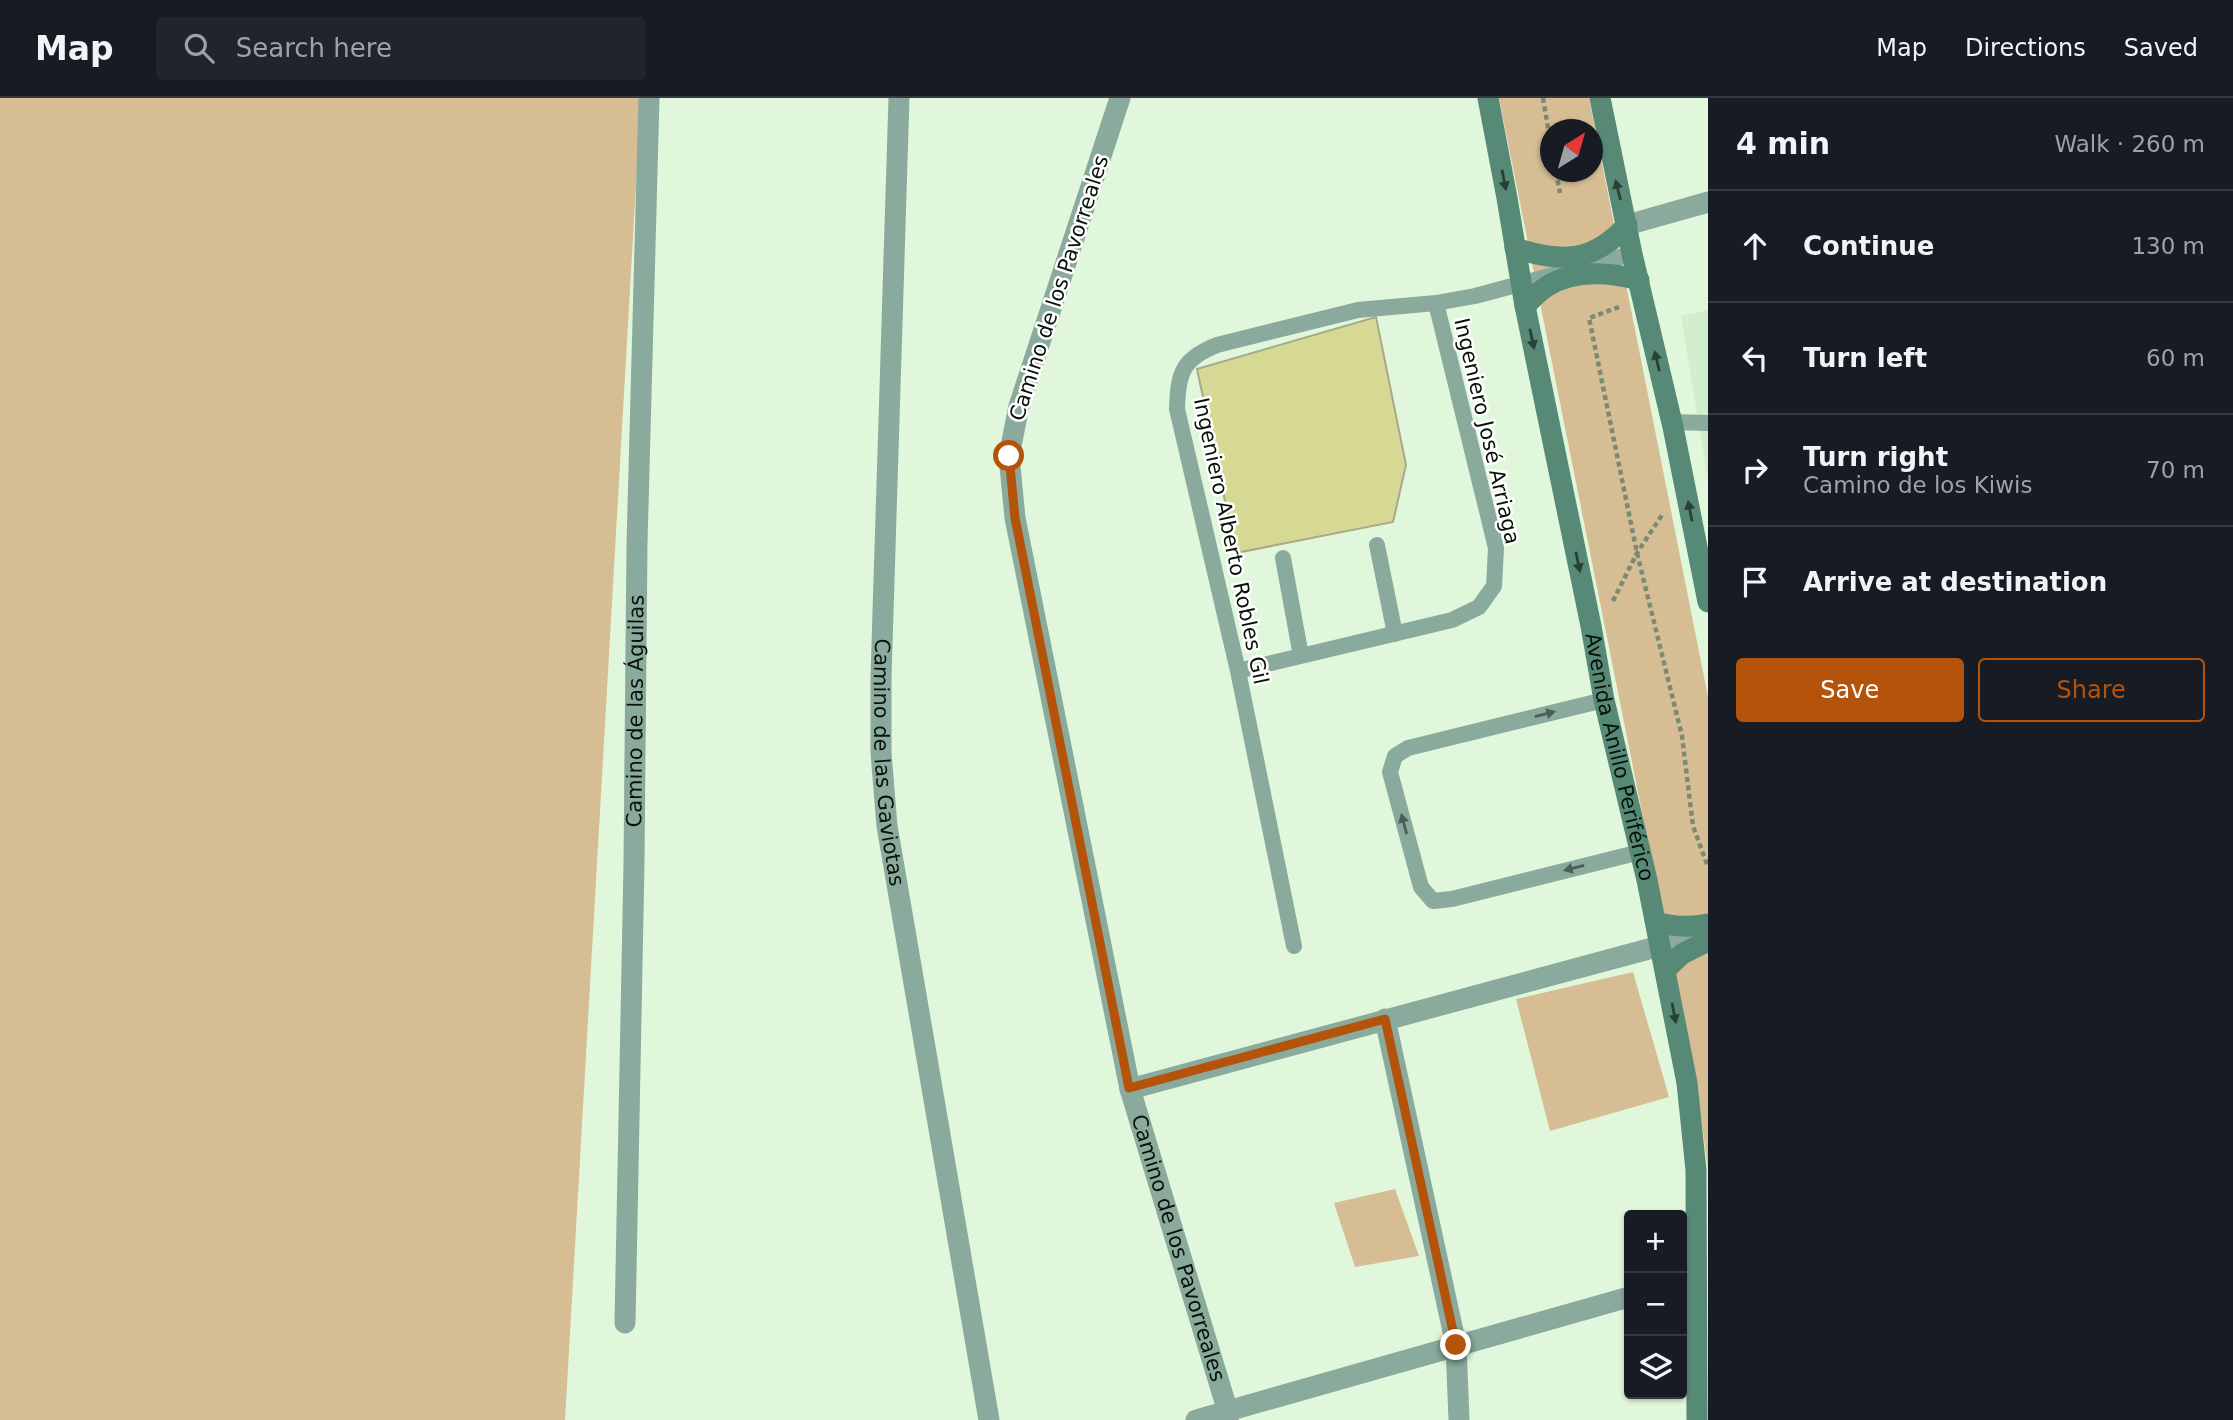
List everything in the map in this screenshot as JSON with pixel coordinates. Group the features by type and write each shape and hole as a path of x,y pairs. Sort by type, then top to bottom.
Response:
{"street":[{"name":"Camino de las Águilas","path":"625,1323 637,544 649,98"},
{"name":"Camino de las Gaviotas","path":"899,98 881,663 881,753 887,826 989,1420"},
{"name":"Camino de los Pavorreales","path":"1120,98 1018,406 1009,456 1015,518 1129,1088 1228,1416"},
{"name":"Avenida Anillo Periférico","path":"1488,98 1525,306 1604,699 1656,922 1687,1083 1695,1158 1690,1281 1697,1420"},
{"path":"1600,98 1632,254 1702,552 1708,602"},
{"path":"1515,248 1559,258 1594,252 1613,241 1627,225 1708,202"},
{"path":"1525,306 1545,288 1563,279 1598,272 1641,289"},
{"path":"1656,922 1673,927 1708,924"},
{"path":"1129,1088 1708,933"},
{"path":"1665,970 1682,954 1708,941"},
{"path":"1385,1019 1456,1345 1459,1420"},
{"path":"1196,1420 1228,1416 1456,1345 1624,1298"}],"lane":[{"name":"Ingeniero Alberto Robles Gil","path":"1294,946 1238,671 1177,409 1177,385 1185,367 1198,352 1217,345 1358,310 1436,303 1475,296 1632,254"},
{"name":"Ingeniero José Arriaga","path":"1238,671 1452,620 1479,607 1494,586 1496,548 1436,303"},
{"path":"1671,422 1708,423"},
{"path":"1377,545 1395,634"},
{"path":"1283,558 1301,656"},
{"path":"1604,699 1408,748 1395,756 1390,772 1421,887 1433,901 1452,899 1640,852"}],"path":[{"path":"1543,98 1546,119"},
{"path":"1558,182 1560,192"},
{"path":"1641,289 1589,318 1637,553 1682,736 1692,826 1708,867"},
{"path":"1591,626 1610,608 1637,553 1684,482"}],"shaded area":[{"path":"0,98 641,98 565,1420 0,1420"},
{"path":"1499,98 1589,98 1593,119 1540,119 1540,182 1603,182 1603,168 1708,697 1708,1169 1697,1087"},
{"path":"1708,310 1708,481 1681,316"},
{"path":"1633,972 1669,1097 1550,1131 1516,999"},
{"path":"1395,1189 1419,1256 1355,1267 1334,1203"}],"building":[{"path":"1376,317 1406,465 1393,522 1236,553 1197,369"}],"route":[{"path":"1009,456 1015,518 1129,1088 1385,1019 1456,1345"}]}
